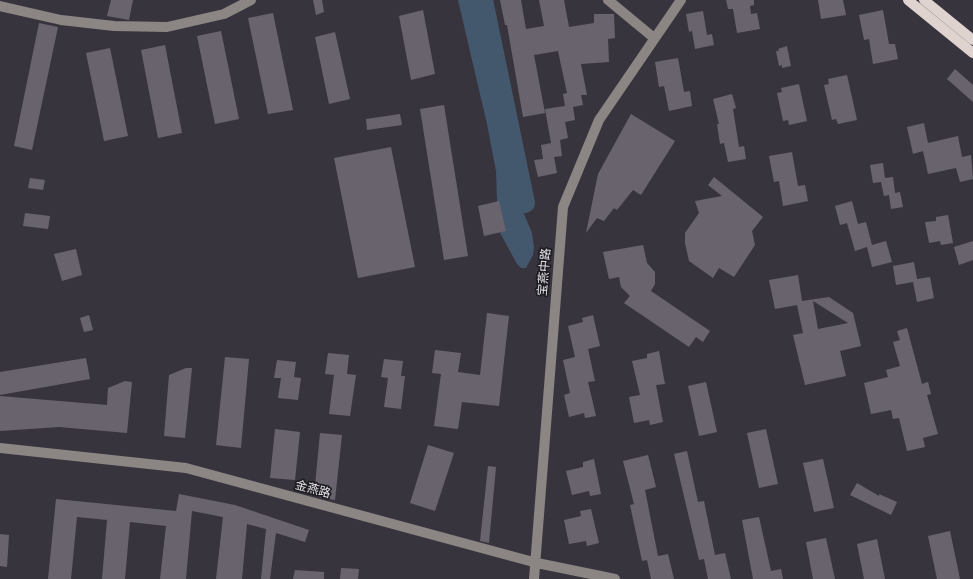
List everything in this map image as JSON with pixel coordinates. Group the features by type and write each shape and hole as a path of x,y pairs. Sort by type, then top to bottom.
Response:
{"main road":[{"path":"908,0 973,53"},
{"path":"924,0 973,40"}],"street":[{"path":"0,6 61,20 114,26 167,27 224,14 251,0"},
{"path":"608,0 654,38"},
{"name":"宝燕中路","path":"534,579 537,563 555,294 563,206 599,120 681,0"},
{"name":"金燕路","path":"0,448 186,468 537,563 615,579"}],"water":[{"path":"458,0 478,0 522,209 532,233 534,247 533,255 526,268 521,268 517,264 498,229 496,171 487,124"}],"building":[{"path":"111,0 133,0 129,20 107,16"},
{"path":"313,0 322,0 324,12 316,15"},
{"path":"500,0 521,0 526,29 544,26 539,0 564,0 569,27 594,23 594,14 614,14 615,38 608,39 609,62 581,64 587,95 581,95 583,105 573,107 575,120 565,122 568,138 560,140 562,156 554,157 557,173 538,177 534,160 543,159 541,145 551,143 545,109 565,106 563,94 567,93 558,51 534,55 545,113 523,117 507,25 505,25"},
{"path":"726,0 754,0 754,5 750,6 751,14 757,13 760,29 737,33 733,9 728,9"},
{"path":"818,0 843,0 846,15 821,19"},
{"path":"423,10 435,74 411,80 399,16"},
{"path":"883,10 889,44 895,44 898,59 873,64 869,39 864,40 859,15"},
{"path":"703,11 707,35 712,34 714,45 695,49 692,31 689,32 686,14"},
{"path":"273,13 293,110 268,114 248,18"},
{"path":"39,23 58,27 32,150 14,146"},
{"path":"221,31 239,119 215,124 197,36"},
{"path":"335,32 350,99 329,104 315,37"},
{"path":"165,45 182,133 158,138 141,50"},
{"path":"787,46 791,66 782,68 782,65 779,66 776,51 779,51 778,49"},
{"path":"110,48 128,136 104,141 86,53"},
{"path":"678,58 684,92 690,91 692,106 669,111 664,86 659,87 655,62"},
{"path":"955,69 973,85 973,102 947,79"},
{"path":"847,75 857,120 838,124 836,119 832,120 824,85 829,84 828,79"},
{"path":"799,84 807,121 789,125 788,120 783,121 777,93 782,92 781,88"},
{"path":"732,94 736,108 733,109 739,147 744,146 746,159 728,162 724,143 720,144 717,124 719,124 713,99"},
{"path":"444,105 468,256 444,260 420,109"},
{"path":"400,114 402,125 367,130 366,119"},
{"path":"631,114 675,141 641,195 633,190 617,210 614,208 604,221 597,218 586,233 598,174"},
{"path":"924,123 928,143 958,136 962,157 971,155 973,179 960,182 956,168 928,174 923,151 913,154 907,127"},
{"path":"391,147 415,267 358,278 334,158"},
{"path":"792,152 798,186 805,185 808,201 783,206 779,181 774,182 769,156"},
{"path":"883,163 885,178 893,177 895,193 900,192 903,207 891,209 889,195 884,196 881,182 873,183 870,165"},
{"path":"714,177 763,217 752,231 755,245 734,277 719,268 713,278 689,261 685,243 685,233 699,213 695,201 722,196 708,185"},
{"path":"30,178 45,180 43,190 28,188"},
{"path":"499,201 506,231 484,236 478,206"},
{"path":"852,201 858,224 866,222 872,245 886,241 892,262 872,267 867,247 855,251 847,223 840,225 835,206"},
{"path":"25,213 50,216 48,229 23,226"},
{"path":"948,215 953,243 941,245 940,241 929,243 925,222 936,221 936,217"},
{"path":"973,241 973,260 959,265 954,247"},
{"path":"643,245 647,263 655,272 655,284 651,291 710,331 703,342 696,337 689,347 624,303 630,296 621,287 619,277 609,279 603,252"},
{"path":"76,249 82,275 62,281 54,254"},
{"path":"914,262 917,279 930,277 934,298 917,302 913,282 896,285 893,266"},
{"path":"798,275 802,301 829,297 853,313 861,346 840,351 846,376 805,385 793,335 803,333 797,305 775,309 769,280","holes":["813,301 848,323 818,329"]},
{"path":"487,313 509,316 499,406 462,402 458,429 434,426 441,374 432,373 435,350 461,353 458,372 480,375"},
{"path":"89,315 93,330 84,332 80,318"},
{"path":"593,315 600,346 588,349 595,381 588,382 596,416 585,418 584,413 569,417 564,395 570,393 563,360 575,357 568,326 583,322 582,318"},
{"path":"907,328 922,384 928,382 931,394 927,395 938,434 923,438 925,447 907,451 899,418 893,419 891,410 871,414 864,383 888,377 886,370 900,366 893,342 900,340 897,331"},
{"path":"659,351 665,384 656,385 663,422 650,425 649,420 634,423 629,397 640,395 632,361 647,358 647,354"},
{"path":"328,353 349,355 347,374 356,375 350,416 329,414 334,375 325,374"},
{"path":"225,357 249,359 241,448 216,445"},
{"path":"86,358 90,379 0,395 0,372"},
{"path":"384,359 403,361 401,376 405,376 401,409 384,407 388,378 381,377"},
{"path":"277,360 296,362 294,377 301,378 298,400 278,398 281,378 274,378"},
{"path":"186,368 192,368 185,438 164,436 169,375"},
{"path":"125,381 132,382 127,433 59,427 0,431 0,396 107,405 108,388"},
{"path":"706,382 717,432 699,436 688,386"},
{"path":"275,429 300,432 295,480 270,478"},
{"path":"766,429 778,484 759,488 747,433"},
{"path":"320,433 342,435 335,500 314,496"},
{"path":"428,445 454,453 435,511 410,503"},
{"path":"687,451 698,502 704,501 715,555 725,553 731,579 708,579 704,559 699,560 674,454"},
{"path":"648,455 656,487 645,490 658,556 668,554 674,579 651,579 647,560 642,561 630,505 634,504 623,461"},
{"path":"594,459 601,494 590,496 589,491 572,495 566,471 583,467 583,462"},
{"path":"823,459 834,508 814,512 803,463"},
{"path":"488,466 496,467 489,543 480,541"},
{"path":"857,483 879,496 879,494 897,502 891,515 850,495"},
{"path":"179,494 235,505 309,530 305,542 276,533 270,579 261,579 266,529 247,524 242,579 216,579 223,517 192,511 186,579 160,579 166,526 130,522 125,579 102,579 107,520 77,517 71,579 48,579 56,499 176,511"},
{"path":"591,509 599,543 587,546 586,541 569,544 564,520 581,516 580,511"},
{"path":"759,517 771,571 781,569 783,579 753,579 742,520"},
{"path":"950,531 960,579 937,579 928,536"},
{"path":"0,534 9,535 7,567 0,566"},
{"path":"826,538 835,579 813,579 806,542"},
{"path":"877,539 885,579 864,579 857,544"},
{"path":"341,568 359,569 358,579 340,579"},
{"path":"295,570 324,572 324,579 293,579"}],"waterway":[{"path":"483,0 525,203"}]}
